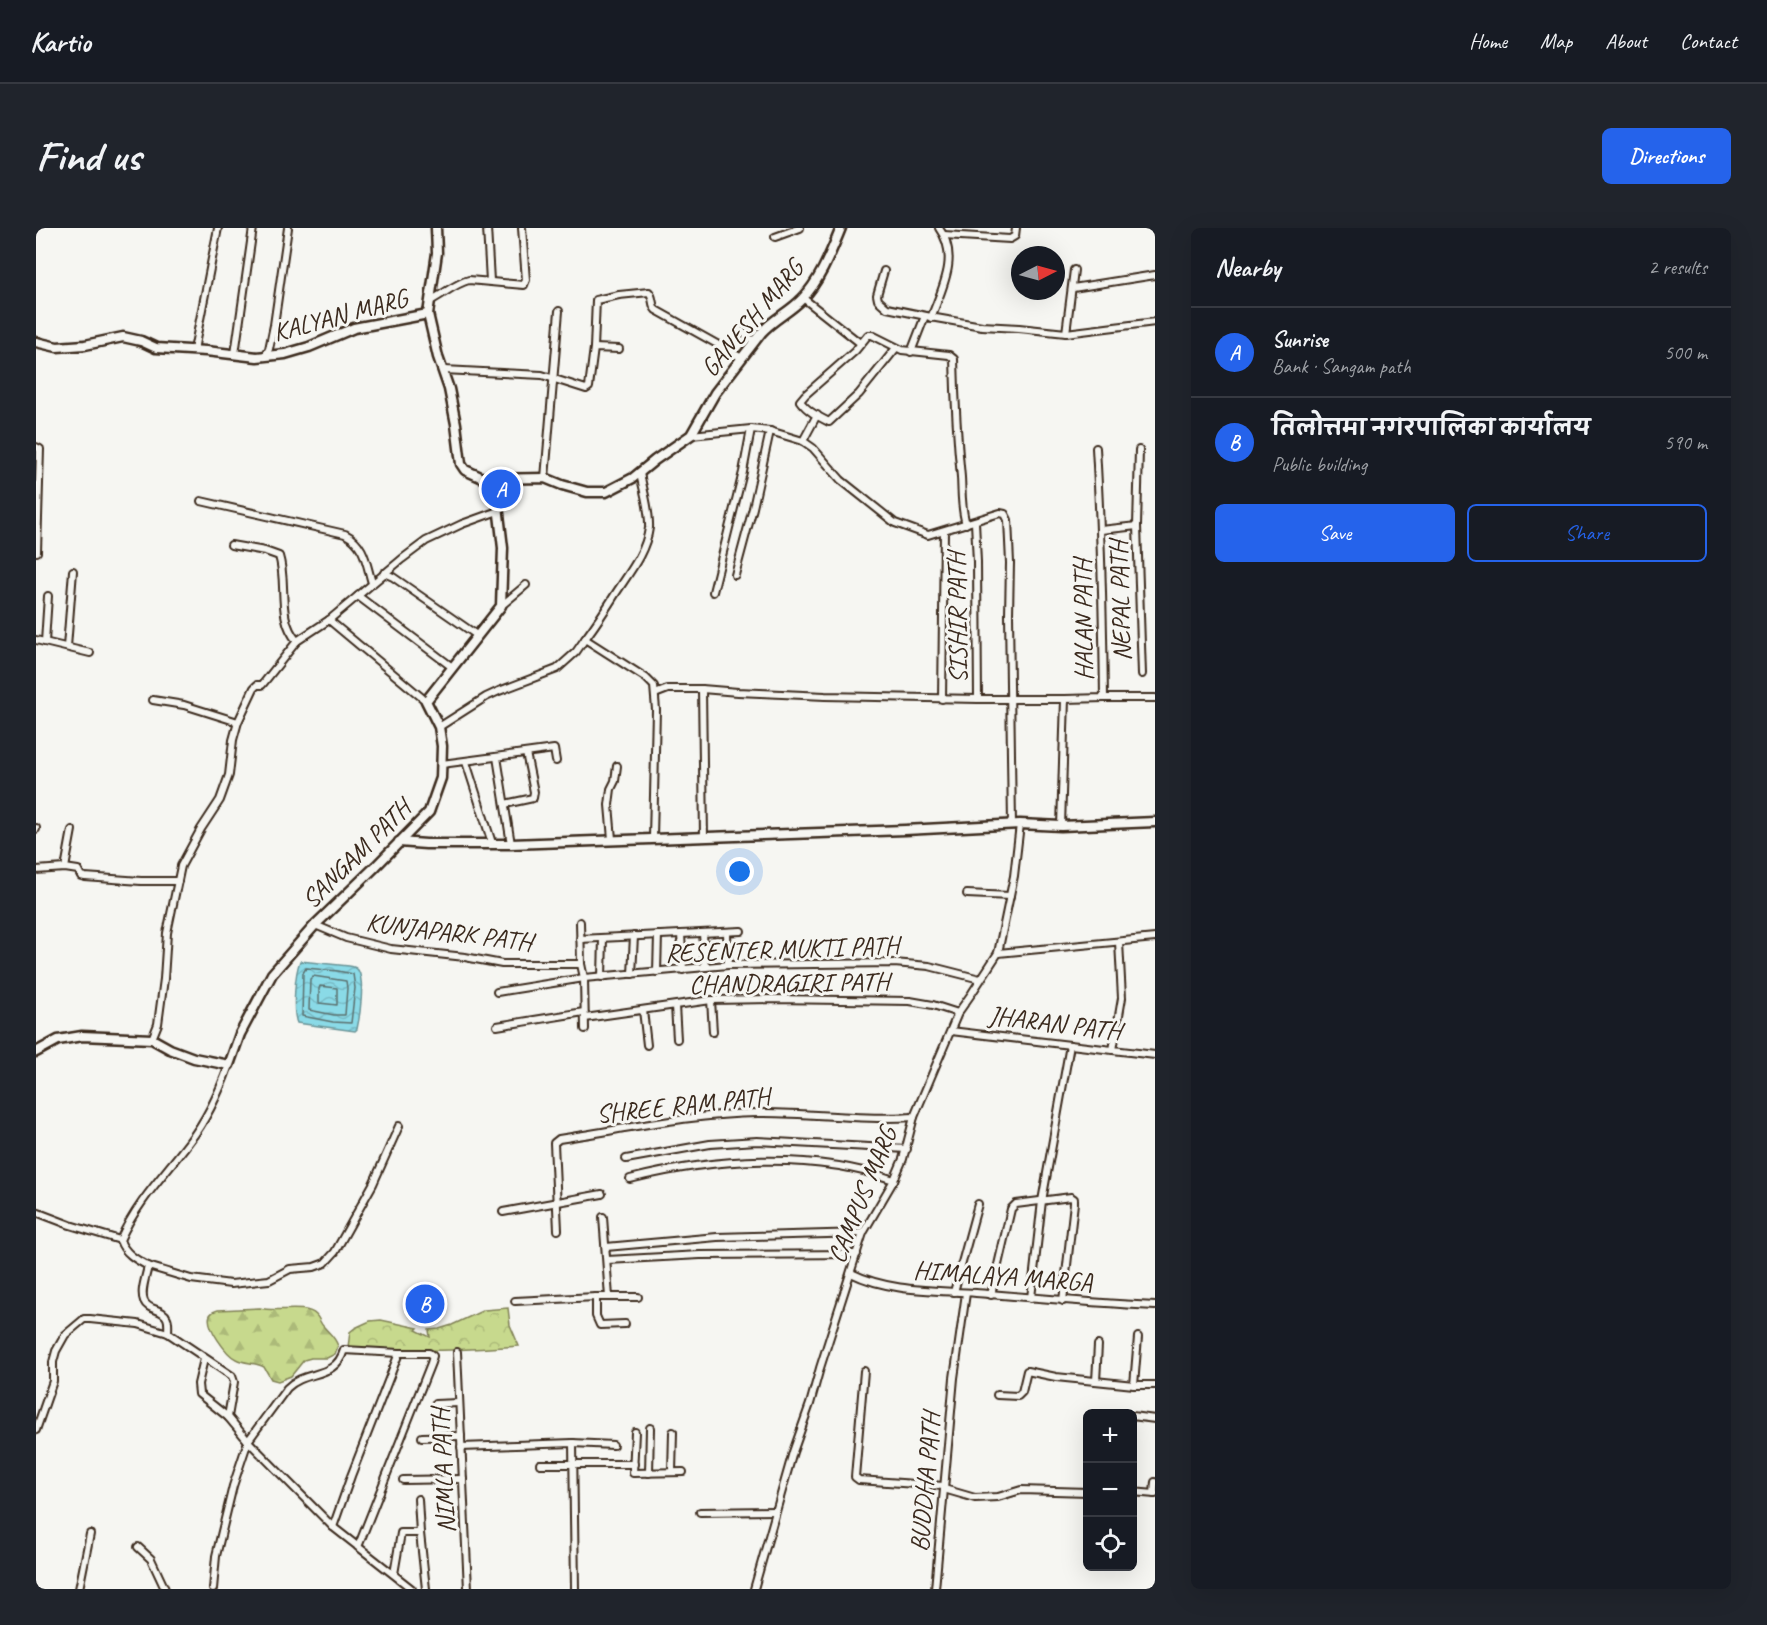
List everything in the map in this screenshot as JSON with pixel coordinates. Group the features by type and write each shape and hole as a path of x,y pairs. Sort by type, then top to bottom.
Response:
{"street":[{"path":"194,350 218,228"},
{"path":"235,354 253,228"},
{"path":"265,356 269,349 274,325 288,228"},
{"path":"428,314 437,253 436,228"},
{"path":"487,228 490,281"},
{"path":"430,301 447,293 461,282 476,280 524,285 526,280 522,228"},
{"path":"775,237 800,228"},
{"name":"GANESH MARG","path":"692,435 715,393 769,324 803,298 825,263 841,228"},
{"path":"911,352 947,272 950,258 949,246 939,228"},
{"path":"978,228 980,237"},
{"path":"944,235 1010,239 1015,236 1016,228"},
{"path":"1066,333 1074,270"},
{"path":"884,271 877,296 881,304 887,308 928,317 982,326 1066,333 1155,322"},
{"path":"1073,288 1155,275"},
{"path":"444,370 536,374 588,388 594,348 597,300 649,292 656,310 742,358"},
{"path":"803,298 860,343"},
{"path":"544,478 559,311"},
{"name":"KALYAN MARG","path":"36,342 57,347 76,346 123,337 141,340 156,348 265,356 285,354 309,347 354,328 428,314 456,424 461,464 469,473 495,480 544,478 587,492 606,492 633,478 692,435"},
{"path":"741,331 755,342"},
{"path":"896,348 859,394 829,422 800,401 855,351 868,335 911,352 949,355 954,359 954,401 961,505 966,524"},
{"path":"594,348 619,349"},
{"path":"803,441 817,415"},
{"path":"692,435 751,429 803,441 813,448 841,480 895,523 928,535 975,522"},
{"path":"713,592 743,472 751,429"},
{"path":"735,575 770,432"},
{"path":"36,447 40,448 37,510 38,552 36,552"},
{"name":"HALAN PATH","path":"1061,826 1065,699 1104,698 1101,530 1096,448"},
{"name":"NEPAL PATH","path":"1139,450 1137,526 1142,674"},
{"path":"439,727 499,691 557,669 576,652 633,568 645,542 649,528 640,473"},
{"path":"495,480 502,548 501,606"},
{"path":"201,501 345,534 355,539 362,550 372,583"},
{"path":"152,1039 158,1024 164,979 164,954 178,881 185,857 220,800 229,775 233,740 238,722 254,688 262,685 297,641 329,620 426,541 462,524 498,511"},
{"name":"CAMPUS MARG","path":"754,1589 793,1452 863,1233 894,1180 907,1149 914,1117 957,1013 998,953 1010,896 1016,825 1008,520 1005,513 1000,513 975,522"},
{"name":"SISHIR PATH","path":"975,522 978,699 1065,699"},
{"path":"1101,530 1137,526"},
{"path":"942,699 944,531"},
{"path":"231,545 279,556 285,616 288,627 297,641"},
{"path":"67,647 73,571"},
{"path":"384,573 478,636"},
{"path":"329,620 426,701 501,606 526,585"},
{"path":"45,642 48,596"},
{"path":"358,596 452,667"},
{"path":"585,639 646,678 654,686 653,838"},
{"path":"36,640 90,652"},
{"path":"655,694 668,689 702,689 825,696 978,699"},
{"path":"702,689 704,837"},
{"path":"1104,698 1155,698"},
{"path":"153,700 184,705 238,722"},
{"name":"SANGAM PATH","path":"229,1065 240,1034 272,974 315,925 429,812 441,778 442,746 439,727 426,701"},
{"path":"442,764 554,749 556,761"},
{"path":"505,804 533,798 534,792 526,753"},
{"path":"497,757 511,844"},
{"path":"466,762 492,843"},
{"path":"612,839 609,806 617,766"},
{"path":"399,842 458,845 511,844 1155,822"},
{"path":"65,868 72,830"},
{"path":"36,870 65,868 78,870 81,876 85,877 178,881"},
{"path":"967,894 1010,896"},
{"path":"580,922 585,1029"},
{"name":"KUNJAPARK PATH","path":"315,925 346,938 391,949 465,957 502,964 581,964"},
{"path":"580,939 741,931"},
{"path":"727,932 728,966"},
{"path":"703,933 705,967"},
{"path":"681,934 683,970"},
{"path":"657,972 658,935"},
{"path":"632,974 634,936"},
{"path":"602,977 603,938"},
{"path":"998,953 1155,938"},
{"path":"1113,1050 1122,998 1119,942"},
{"name":"RESENTER MUKTI PATH","path":"497,992 584,978 728,966 894,963 929,966 980,979"},
{"path":"711,1000 713,1032"},
{"name":"CHANDRAGIRI PATH","path":"497,1026 711,1000 910,1001 933,1005 957,1013"},
{"path":"675,1006 677,1039"},
{"path":"643,1010 647,1045"},
{"name":"JHARAN PATH","path":"951,1030 1155,1055"},
{"path":"36,1052 58,1040 82,1036 152,1039 194,1058 229,1065 221,1089 211,1108 190,1141 138,1206 120,1240 123,1248 148,1266 191,1279 231,1284 269,1280 290,1269 325,1263 335,1252 373,1184 399,1126"},
{"path":"1031,1298 1042,1201 1070,1045"},
{"name":"SHREE RAM PATH","path":"556,1203 554,1143 559,1139 700,1117 757,1113 914,1117"},
{"path":"626,1159 710,1144 757,1141 907,1149"},
{"path":"630,1179 707,1163 756,1161 847,1167 894,1180"},
{"path":"503,1212 602,1194"},
{"path":"992,1295 1011,1209 1016,1204 1071,1197 1074,1199 1063,1300"},
{"path":"556,1203 558,1230"},
{"path":"954,1292 978,1204"},
{"path":"36,1212 120,1240"},
{"path":"603,1217 609,1297"},
{"path":"606,1247 717,1236 863,1233"},
{"path":"607,1260 700,1255 857,1254"},
{"path":"148,1266 143,1290 144,1301 147,1306 165,1315 168,1319 168,1333"},
{"name":"HIMALAYA MARGA","path":"850,1273 864,1280 892,1287 1155,1306"},
{"name":"BUDDHA PATH","path":"935,1589 954,1378 966,1293"},
{"path":"596,1297 596,1316 600,1325 625,1324"},
{"path":"515,1301 638,1297"},
{"path":"36,1430 53,1381 53,1362 56,1351 65,1335 80,1322 90,1318 138,1324 168,1333 204,1359 229,1373 234,1379 228,1416"},
{"path":"1134,1385 1138,1337"},
{"path":"1096,1381 1098,1345"},
{"path":"213,1589 216,1556 233,1486 248,1441 293,1382 333,1368 341,1359 344,1350 429,1353 432,1356 358,1547"},
{"name":"NIMLA PATH","path":"457,1352 468,1589"},
{"path":"333,1527 399,1353"},
{"path":"204,1359 198,1384 199,1394 228,1416 248,1441 333,1527 412,1589"},
{"path":"864,1371 855,1477 944,1488 975,1498 998,1497 1021,1490 1083,1492"},
{"path":"997,1395 1018,1396 1022,1392 1027,1371 1056,1377 1155,1385"},
{"path":"435,1404 459,1403"},
{"path":"1137,1417 1155,1419"},
{"path":"650,1428 650,1473"},
{"path":"636,1432 633,1473 683,1472"},
{"path":"672,1473 673,1432"},
{"path":"422,1437 460,1436"},
{"path":"573,1443 575,1589"},
{"path":"461,1447 573,1443 613,1445"},
{"path":"540,1464 634,1464"},
{"path":"403,1480 463,1479"},
{"path":"1137,1492 1154,1494 1155,1482"},
{"path":"418,1499 426,1589"},
{"path":"700,1512 776,1511"},
{"path":"394,1574 401,1533 420,1533"},
{"path":"79,1589 90,1534"},
{"path":"138,1547 151,1559 165,1589"}],"green space":[{"path":"508,1308 510,1325 519,1346 433,1350 348,1347 350,1332 370,1321 381,1320 418,1328 416,1330 430,1337 429,1330 452,1325 484,1310"},
{"path":"298,1309 311,1312 335,1340 338,1346 335,1354 327,1358 304,1360 291,1376 278,1381 271,1379 264,1367 236,1359 222,1346 214,1333 209,1320 210,1315 218,1310"}],"water":[{"path":"300,961 353,967 358,970 361,999 355,1031 297,1023 295,992"}],"place":[{"name":"Sunrise","path":"501,489"},
{"name":"तिलोत्तमा नगरपालिका कार्यालय","path":"425,1304"}]}
